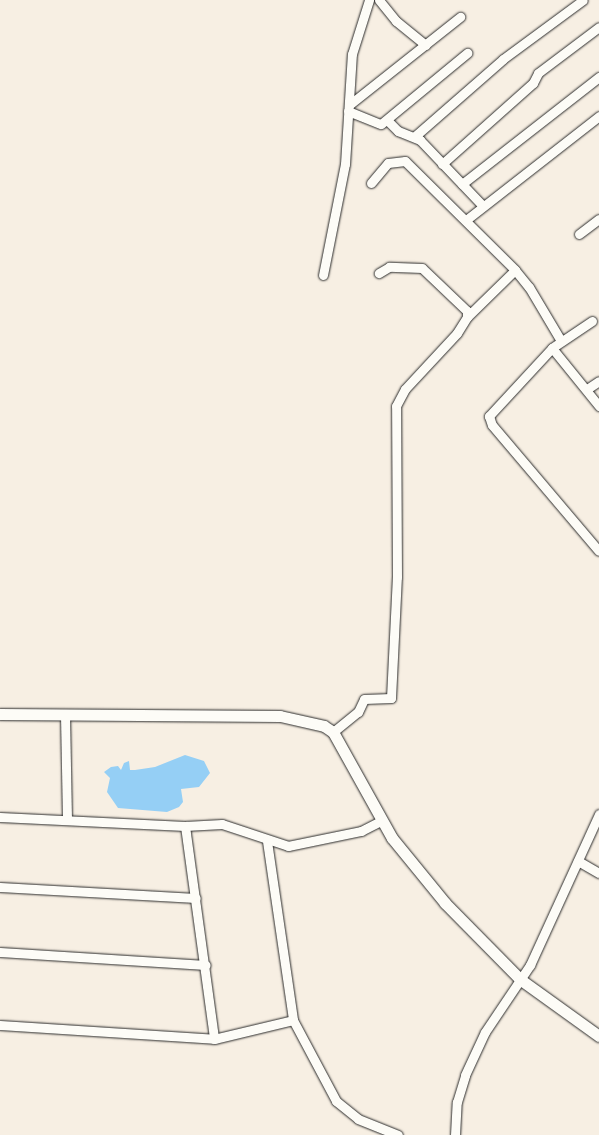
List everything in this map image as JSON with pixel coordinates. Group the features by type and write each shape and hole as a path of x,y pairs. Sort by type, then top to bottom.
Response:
{"street":[{"path":"323,275 340,202 352,54 369,0"},
{"path":"379,0 396,21 426,45"},
{"path":"414,137 503,59 583,0"},
{"path":"348,108 460,16"},
{"path":"442,164 533,84 538,73 599,27"},
{"path":"348,108 376,124 386,120 467,53"},
{"path":"462,184 599,77"},
{"path":"466,220 599,116"},
{"path":"386,120 398,130 414,137 483,206"},
{"path":"371,183 388,163 405,161 515,270 529,287 561,341"},
{"path":"579,234 599,219"},
{"path":"379,273 389,267 422,268 467,311 467,317"},
{"path":"333,732 358,712 364,699 391,698 397,577 396,406 405,389 457,333 467,317 515,270"},
{"path":"592,321 552,348 491,412 489,421 599,551"},
{"path":"552,348 599,406"},
{"path":"587,389 599,380"},
{"path":"0,714 280,716 306,720 333,732 381,821 444,903 521,980 599,1036"},
{"path":"64,715 67,820"},
{"path":"455,1135 456,1102 465,1075 485,1032 506,997 521,980 599,814"},
{"path":"0,817 185,826 222,824 241,828 267,841 288,846 311,844 361,832 381,821"},
{"path":"185,826 206,965 214,1039"},
{"path":"267,841 293,1020 336,1100 358,1119 398,1135"},
{"path":"578,860 599,873"},
{"path":"0,887 196,898"},
{"path":"0,952 206,965"},
{"path":"0,1025 214,1039 293,1020"}],"water":[{"path":"185,755 204,761 210,773 199,787 181,789 183,802 179,807 167,812 118,808 107,792 110,778 104,772 111,767 118,766 121,770 124,763 129,761 130,770 155,767"}]}
